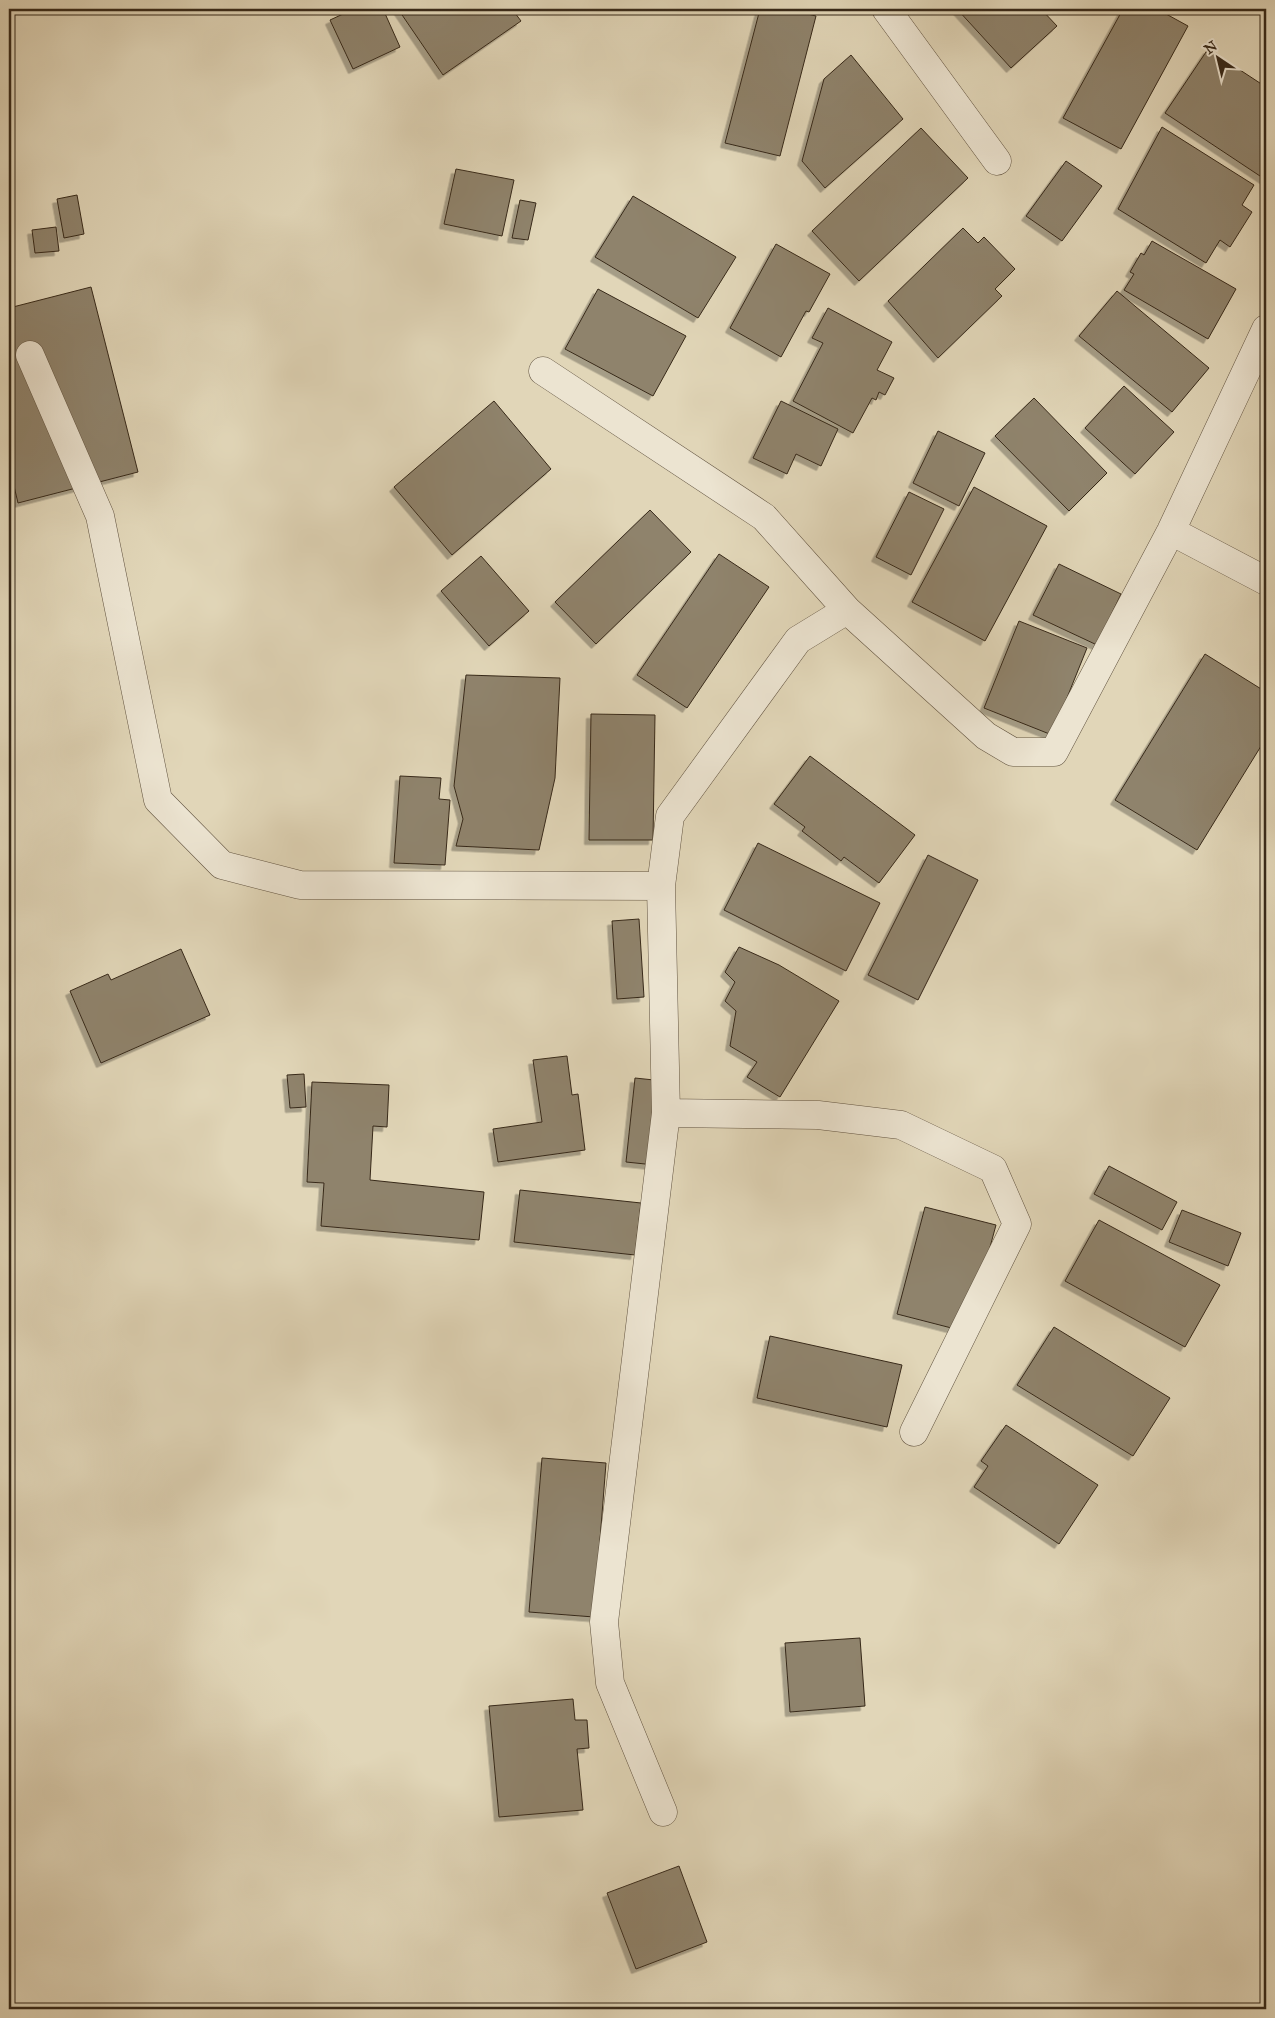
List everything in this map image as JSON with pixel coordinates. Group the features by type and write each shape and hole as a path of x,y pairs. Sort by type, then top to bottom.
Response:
{"street":[{"path":"886,9 997,162"},
{"path":"543,370 764,517 847,610 986,736 1013,752 1054,752 1171,530 1266,329"},
{"path":"30,355 100,516 158,800 222,865 300,885 661,886"},
{"path":"1171,530 1266,581"},
{"path":"663,1812 610,1683 604,1622 666,1113 661,886 670,816 798,640 847,610"},
{"path":"666,1113 818,1115 901,1125 993,1169 1017,1224 914,1432"}],"building":[{"path":"354,9 383,9 400,47 353,69 330,20"},
{"path":"398,9 512,9 521,21 443,75"},
{"path":"760,9 787,9 816,16 780,156 725,143"},
{"path":"957,9 1041,9 1057,26 1011,68"},
{"path":"1123,9 1157,9 1188,26 1121,149 1063,118"},
{"path":"1208,49 1266,87 1266,180 1165,113"},
{"path":"851,55 903,119 825,188 802,161 824,79"},
{"path":"1162,127 1254,185 1242,205 1252,212 1230,247 1220,240 1206,263 1118,209"},
{"path":"921,128 968,178 859,281 812,231"},
{"path":"1066,161 1102,186 1062,241 1026,216"},
{"path":"456,169 514,180 502,236 444,224"},
{"path":"77,195 84,234 64,238 57,199"},
{"path":"633,196 736,257 698,318 595,257"},
{"path":"520,200 536,203 528,240 512,238"},
{"path":"56,227 59,251 35,253 32,230"},
{"path":"963,228 978,243 984,237 1015,269 995,289 1002,296 938,358 888,301"},
{"path":"9,241 12,263 9,264"},
{"path":"1152,241 1236,289 1208,339 1124,290 1134,274 1130,272 1141,253 1144,255"},
{"path":"776,244 830,274 809,312 806,311 781,357 730,328"},
{"path":"91,287 138,472 18,503 9,465 9,308"},
{"path":"598,289 686,336 653,396 565,349"},
{"path":"1117,291 1209,368 1172,412 1079,336"},
{"path":"828,308 892,342 877,370 894,378 885,395 879,392 876,400 872,398 853,433 793,401 823,343 812,338"},
{"path":"1124,386 1174,432 1135,474 1085,428"},
{"path":"1034,398 1107,473 1069,511 995,436"},
{"path":"494,401 551,469 452,555 394,487"},
{"path":"781,401 838,429 821,466 796,454 787,474 753,458"},
{"path":"938,431 985,453 959,506 913,483"},
{"path":"974,487 1047,526 985,641 912,602"},
{"path":"909,492 944,509 911,575 876,557"},
{"path":"650,510 691,552 596,644 555,602"},
{"path":"719,554 769,587 687,708 637,675"},
{"path":"481,556 529,611 489,646 441,591"},
{"path":"1059,564 1121,594 1097,645 1033,615"},
{"path":"1019,621 1087,648 1052,735 984,708"},
{"path":"1205,654 1266,692 1266,738 1197,850 1115,800"},
{"path":"466,675 560,678 555,778 539,850 456,846 463,819 454,786"},
{"path":"591,714 655,715 653,840 589,840"},
{"path":"810,756 915,835 879,883 844,857 841,861 802,831 805,827 774,804"},
{"path":"400,776 441,778 439,799 450,800 445,865 394,863"},
{"path":"758,843 880,903 846,971 724,910"},
{"path":"928,855 978,880 918,1000 868,975"},
{"path":"639,919 644,997 617,999 612,921"},
{"path":"739,947 779,965 839,1001 780,1097 747,1077 757,1062 730,1046 736,1011 725,1001 735,982 725,972"},
{"path":"181,949 210,1015 101,1063 70,991 108,974 111,980"},
{"path":"567,1056 572,1095 578,1094 585,1150 498,1162 493,1129 542,1122 533,1060"},
{"path":"304,1074 306,1107 290,1108 287,1075"},
{"path":"635,1078 673,1082 664,1166 626,1162"},
{"path":"312,1082 389,1085 387,1127 373,1126 370,1180 484,1192 479,1240 321,1226 324,1183 307,1182"},
{"path":"1109,1166 1177,1202 1162,1230 1094,1194"},
{"path":"520,1190 641,1203 635,1255 514,1242"},
{"path":"925,1207 996,1225 967,1332 897,1314"},
{"path":"1182,1210 1241,1233 1228,1266 1169,1242"},
{"path":"1099,1220 1220,1285 1185,1347 1065,1281"},
{"path":"1054,1327 1170,1398 1133,1456 1017,1385"},
{"path":"770,1336 902,1365 887,1427 757,1398"},
{"path":"1006,1425 1098,1485 1059,1544 974,1487 988,1466 981,1461"},
{"path":"542,1458 606,1463 594,1617 529,1612"},
{"path":"860,1638 865,1706 790,1712 785,1643"},
{"path":"573,1699 575,1720 587,1720 589,1748 577,1749 583,1810 499,1817 489,1706"},
{"path":"679,1866 707,1942 636,1969 607,1893"}]}
